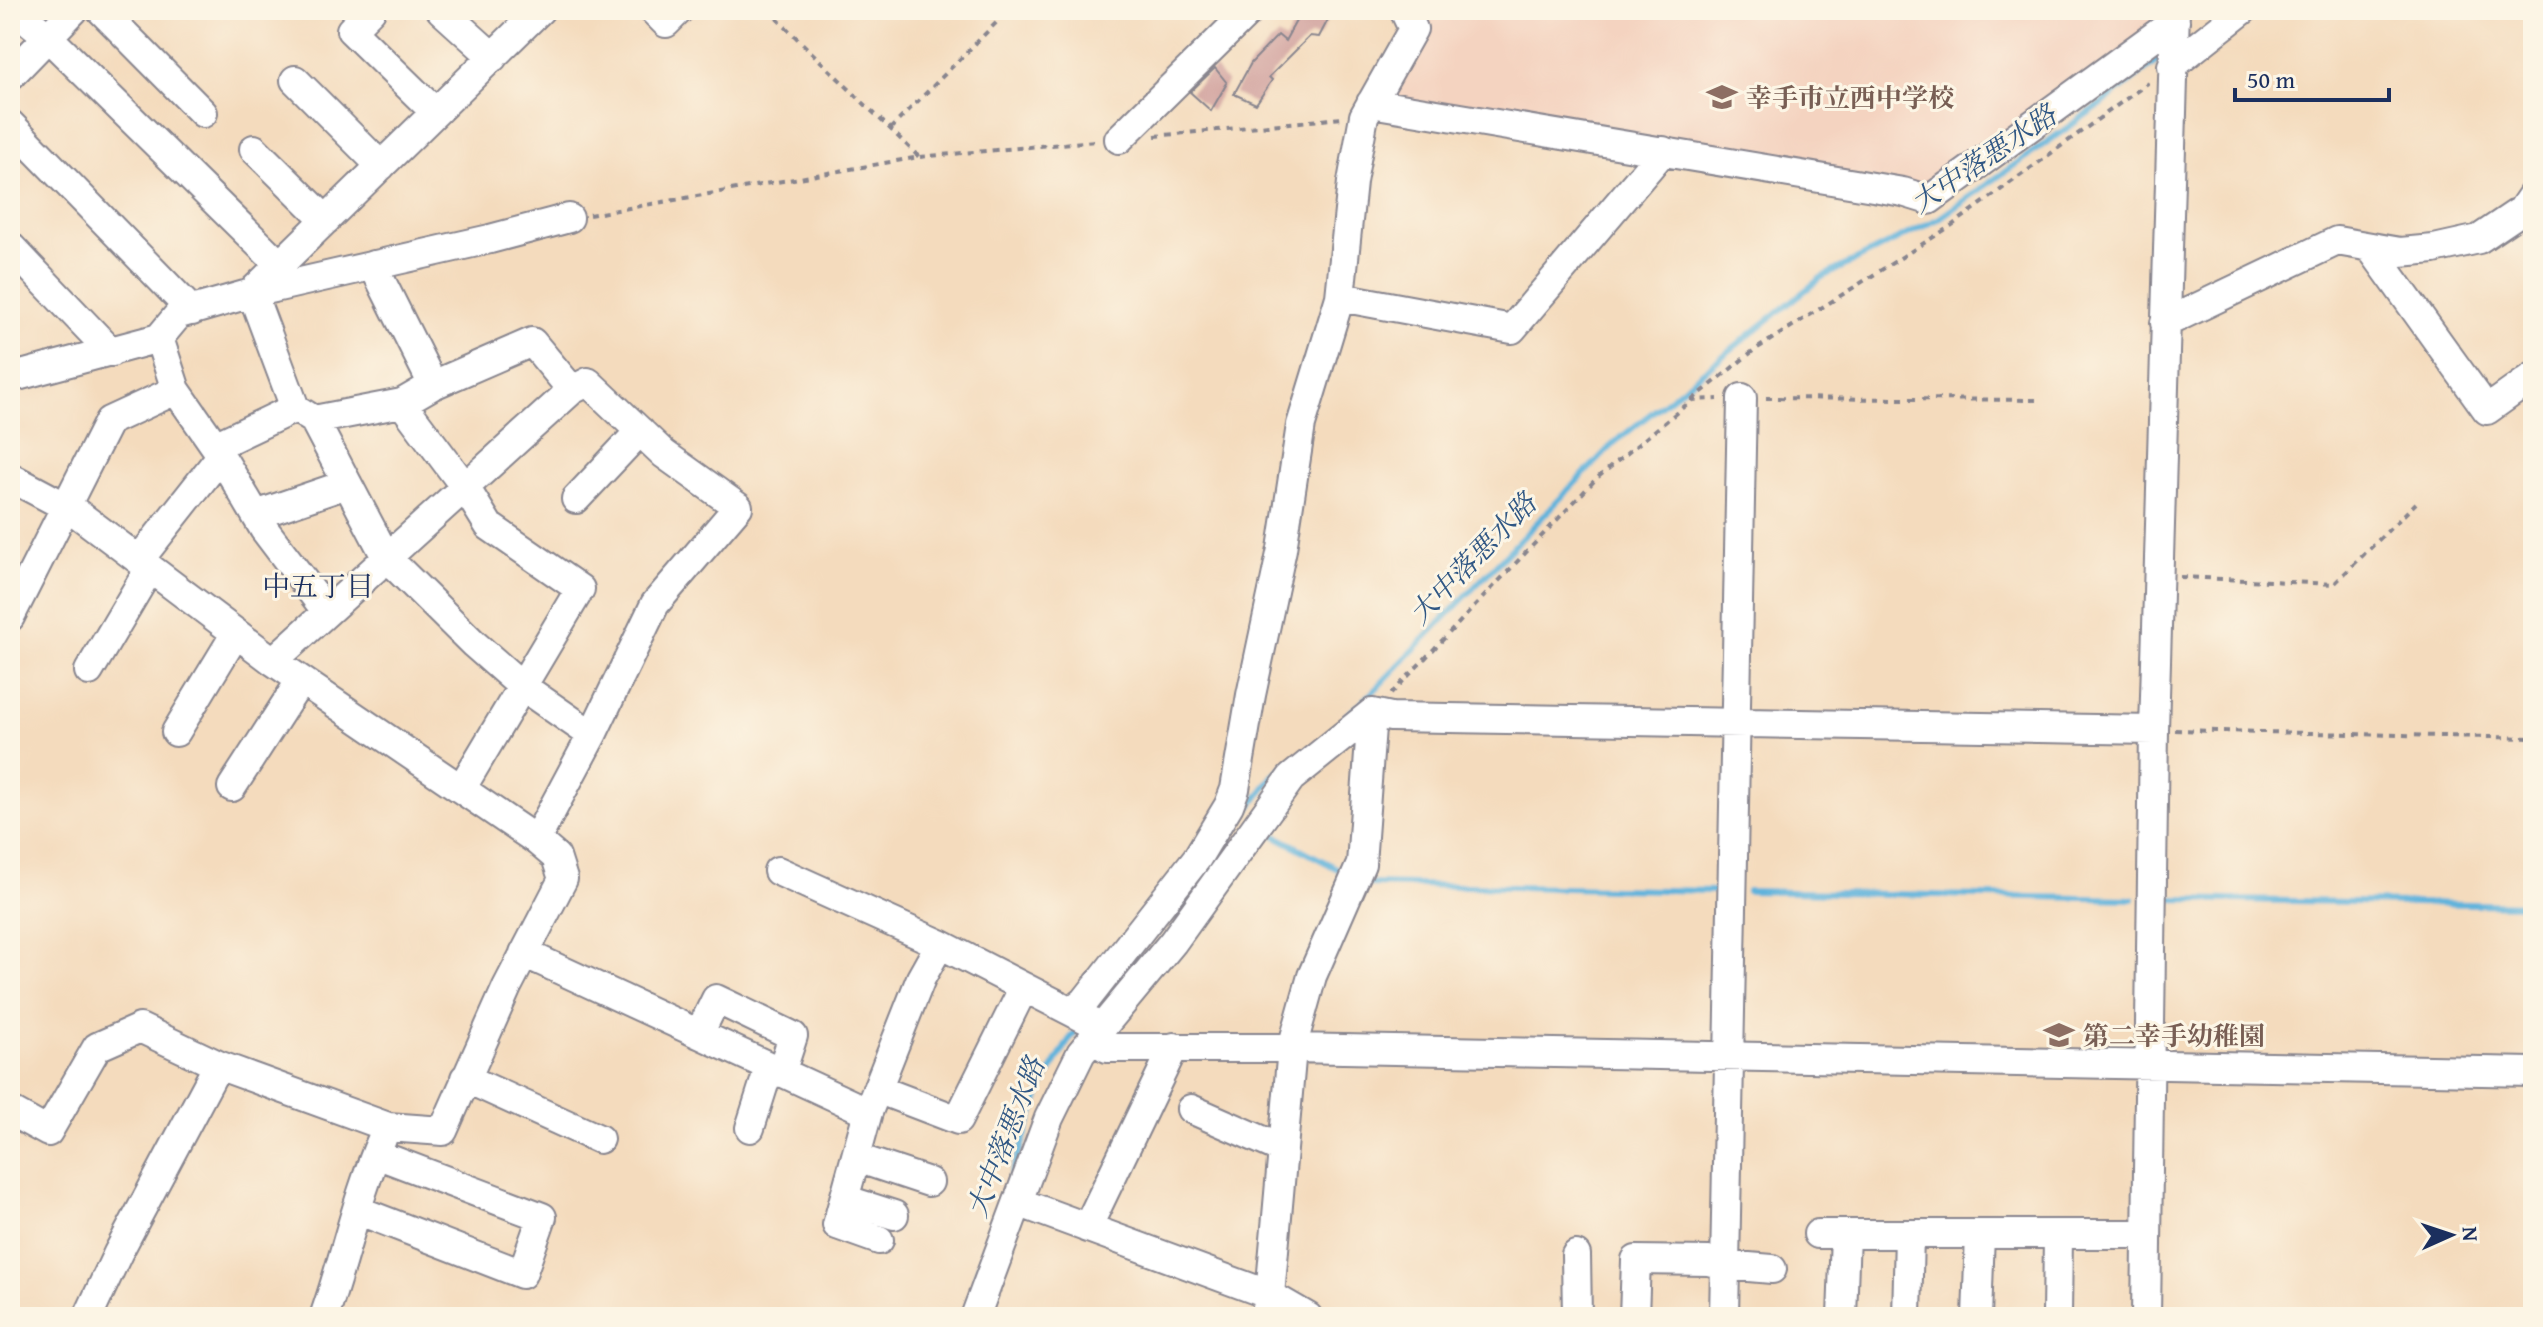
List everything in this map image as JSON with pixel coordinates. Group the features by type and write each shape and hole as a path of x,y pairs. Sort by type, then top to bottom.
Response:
{"street":[{"path":"15,10 47,36 280,265"},
{"path":"10,76 74,10"},
{"path":"101,10 203,113"},
{"path":"371,10 351,30 435,112"},
{"path":"441,10 493,57"},
{"path":"252,293 540,10"},
{"path":"653,10 666,23 679,10"},
{"path":"1119,139 1250,10"},
{"path":"2172,66 2243,10"},
{"path":"975,1317 1049,1118 1081,1053 1087,1023 1085,1001 1197,858 1229,805 1235,789 1282,549 1301,425 1340,297 1352,182 1364,116 1413,29 1408,12"},
{"path":"2146,1317 2154,730 2174,22"},
{"path":"1371,103 1903,192 1929,200 2174,22"},
{"path":"295,80 381,166"},
{"path":"10,124 192,311"},
{"path":"254,149 326,220"},
{"path":"1340,297 1512,329 1663,151"},
{"path":"2165,323 2337,241 2400,252 2434,249 2479,239 2522,210 2532,199"},
{"path":"11,376 159,338 179,314 252,293 569,218"},
{"path":"10,246 111,352"},
{"path":"2370,247 2487,410 2533,377"},
{"path":"373,265 433,385"},
{"path":"252,293 304,414 347,484 386,557 474,644 523,687 592,735"},
{"path":"159,338 176,390 218,451 256,515 327,612"},
{"path":"89,671 145,564 218,451 304,414 402,403 433,385 532,342 572,390"},
{"path":"273,661 572,390 588,382 664,454 738,507 655,604 592,735 536,840"},
{"path":"10,617 19,579 67,507 109,421 176,390"},
{"path":"1724,1317 1742,398"},
{"path":"402,403 465,487 489,526 580,589 461,789"},
{"path":"576,499 640,431"},
{"path":"10,477 67,507 273,661 536,840 556,857 563,879 524,953 443,1131 388,1127 218,1065 140,1028 97,1047 48,1132 10,1111"},
{"path":"256,515 347,484"},
{"path":"176,732 236,633"},
{"path":"232,787 301,680"},
{"path":"1087,1023 1173,942 1291,778 1372,713"},
{"path":"1372,713 1391,717 2154,730"},
{"path":"1268,1306 1292,1048 1312,976 1361,864 1372,713"},
{"path":"778,871 940,944 1024,987 1087,1023 1107,1048 1292,1048 2533,1072"},
{"path":"879,1240 837,1225 872,1100 921,978 940,944"},
{"path":"524,953 775,1070 872,1100 958,1120 1024,987"},
{"path":"699,1034 716,999 793,1036 750,1128"},
{"path":"1087,1228 1174,1047"},
{"path":"88,1317 118,1253 218,1065"},
{"path":"465,1078 599,1139"},
{"path":"1191,1109 1282,1149"},
{"path":"324,1317 367,1173 388,1127"},
{"path":"357,1210 522,1274 542,1217 376,1154"},
{"path":"857,1158 929,1182"},
{"path":"844,1199 894,1215"},
{"path":"1018,1202 1087,1228 1268,1306 1308,1317"},
{"path":"1842,1317 1831,1234 2147,1234"},
{"path":"1907,1317 1909,1234"},
{"path":"1977,1317 1980,1234"},
{"path":"2057,1317 2058,1234"},
{"path":"1576,1255 1577,1317"},
{"path":"1634,1317 1636,1260 1709,1261 1772,1269"}],"path":[{"path":"569,218 919,157 768,10"},
{"path":"890,129 1009,10"},
{"path":"1372,713 1597,478 1692,400 1753,351 1951,226 2172,66"},
{"path":"1692,400 2041,400"},
{"path":"2158,576 2334,584 2416,503"},
{"path":"2154,730 2533,738"}],"shaded area":[{"name":"幸手市立西中学校","path":"1425,10 2161,10 2162,20 1936,188 1386,100"}],"building":[{"path":"1302,10 1333,10 1319,37 1310,36 1269,77 1272,80 1256,104 1234,94 1251,63 1278,35 1285,41"},
{"path":"1215,68 1227,83 1211,111 1190,92"}],"waterway":[{"name":"大中落悪水路","path":"1347,715 1614,443 1822,277 1938,219 2111,97 2165,55"},
{"name":"大中落悪水路","path":"1212,860 1272,777 1283,767"},
{"path":"1276,836 1340,870"},
{"path":"1368,884 1715,891"},
{"path":"1748,891 2133,899"},
{"path":"2166,899 2533,905"},
{"name":"大中落悪水路","path":"976,1275 1043,1085 1081,1025"}],"place":[{"name":"幸手市立西中学校","path":"1722,97"},
{"name":"第二幸手幼稚園","path":"2059,1035"}],"district":[{"name":"中五丁目","path":"318,585"}]}
